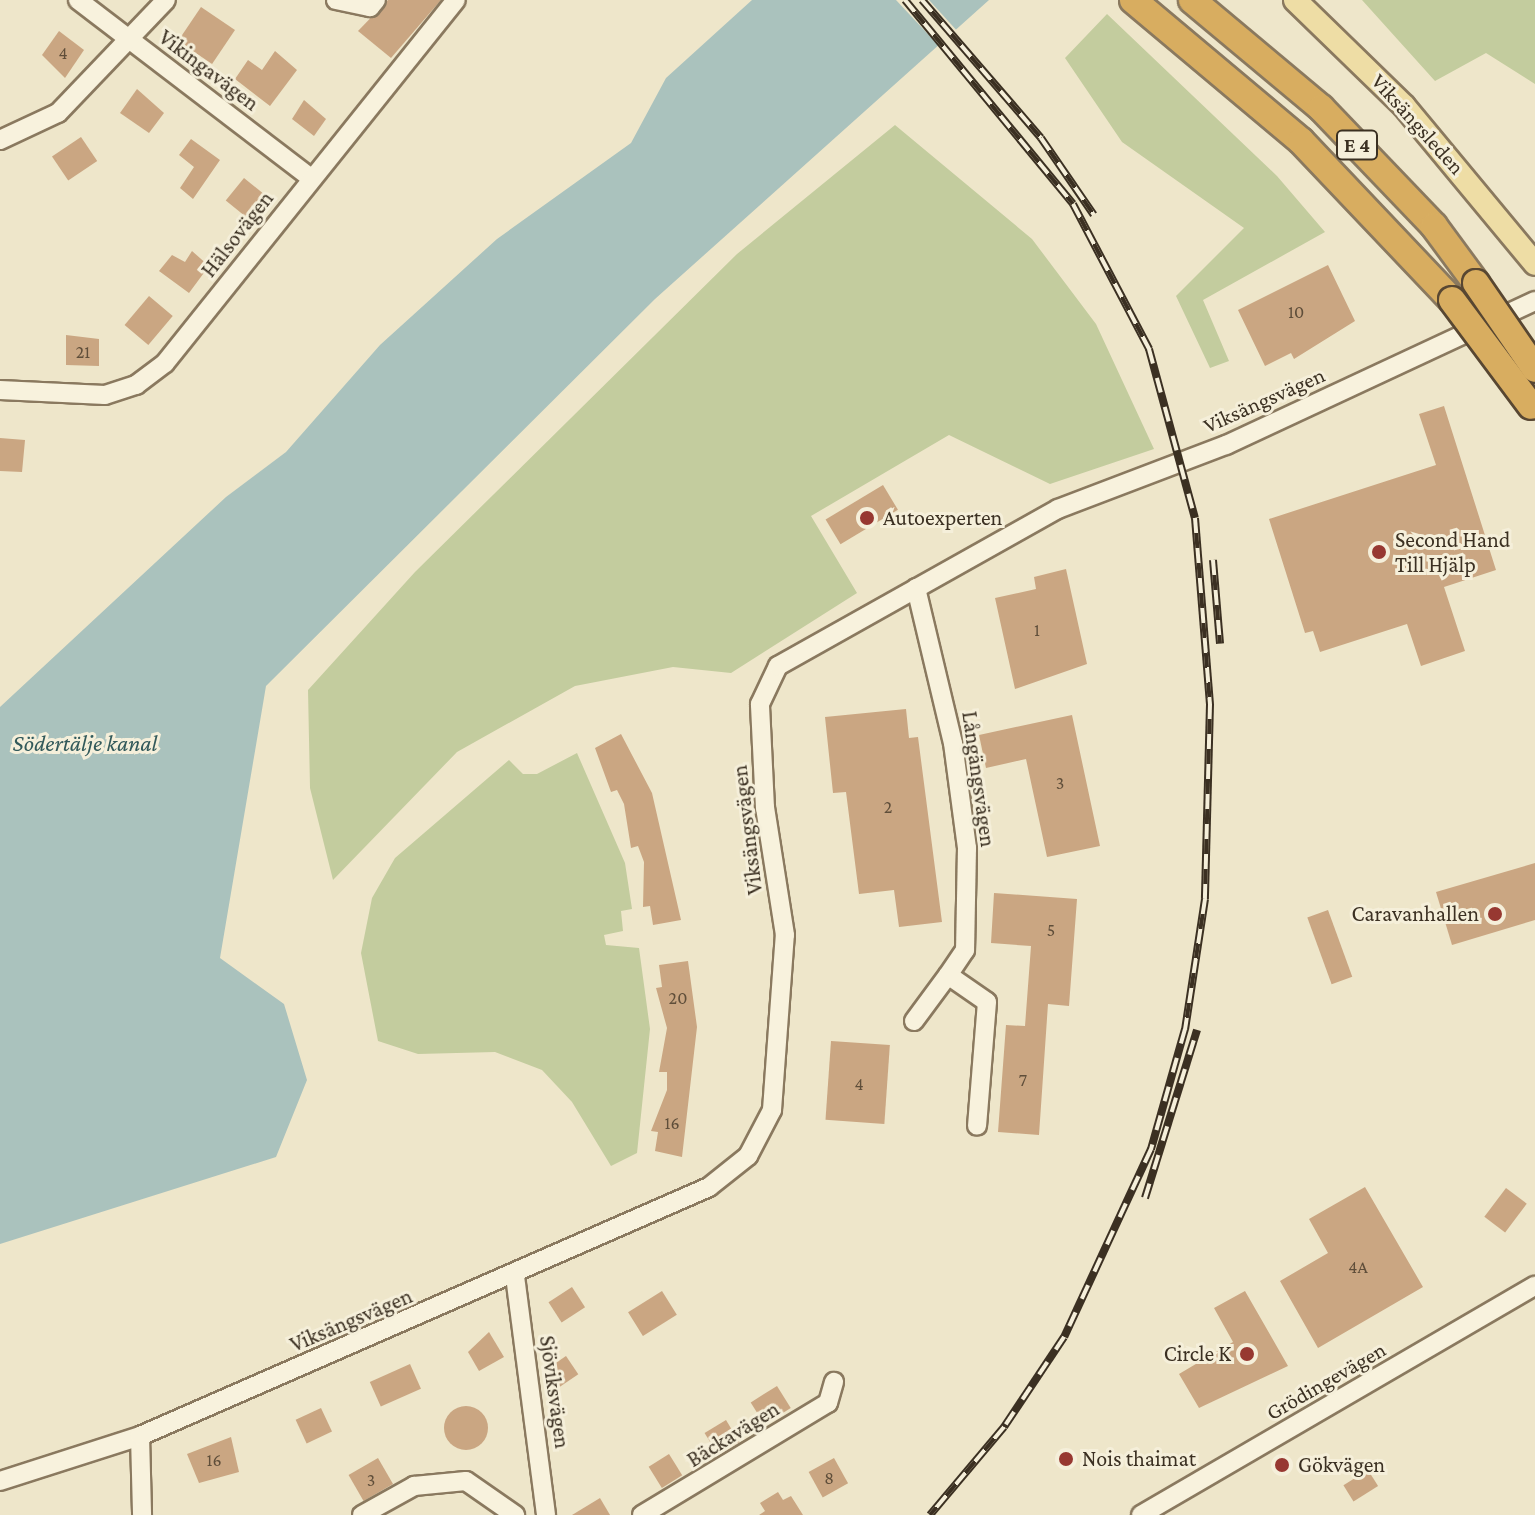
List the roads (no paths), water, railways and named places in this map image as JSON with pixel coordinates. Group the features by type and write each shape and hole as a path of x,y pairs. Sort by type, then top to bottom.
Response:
{"highway":[{"name":"E 4","path":"1133,0 1301,141 1452,300 1533,409"},
{"name":"E 4","path":"1192,0 1321,108 1434,226 1535,369"}],"main road":[{"name":"Viksängsleden","path":"1295,0 1404,106 1533,263"}],"street":[{"name":"Vikingavägen","path":"78,0 311,178"},
{"path":"0,140 58,113 133,42 166,0"},
{"path":"336,0 370,7 376,0"},
{"name":"Hälsovägen","path":"0,390 105,395 136,385 165,363 456,0"},
{"name":"Viksängsvägen","path":"0,1481 140,1436 515,1276 709,1187 748,1156 772,1110 785,935 765,808 760,704 778,666 1058,509 1226,445 1535,301"},
{"name":"Långängsvägen","path":"914,1021 965,950 967,848 953,743 916,588"},
{"path":"948,975 987,1002 977,1126"},
{"name":"Sjöviksvägen","path":"515,1276 546,1515"},
{"name":"Grödingevägen","path":"1141,1515 1168,1508 1535,1286"},
{"name":"Bäckavägen","path":"642,1515 828,1403 834,1382"},
{"path":"140,1436 142,1515"},
{"path":"362,1515 414,1486 466,1481 515,1515"}],"water":[{"name":"Södertälje kanal","path":"752,0 989,0 655,299 266,686 220,958 284,1004 307,1080 276,1157 0,1244 0,707 226,497 286,452 380,345 497,239 631,143 666,78"}],"railway":[{"path":"905,0 1073,204 1149,349 1195,518 1210,704 1205,899 1185,1029 1151,1149 1064,1337 1004,1427 930,1515"},
{"path":"922,0 1041,138 1094,215"},
{"path":"1213,560 1220,644"},
{"path":"1145,1198 1197,1030"}],"place":[{"name":"Autoexperten","path":"867,518"},
{"name":"Second Hand Till Hjälp","path":"1379,552"},
{"name":"Caravanhallen","path":"1495,914"},
{"name":"Circle K","path":"1247,1354"},
{"name":"Nois thaimat","path":"1066,1459"},
{"name":"Gökvägen","path":"1282,1465"}]}
